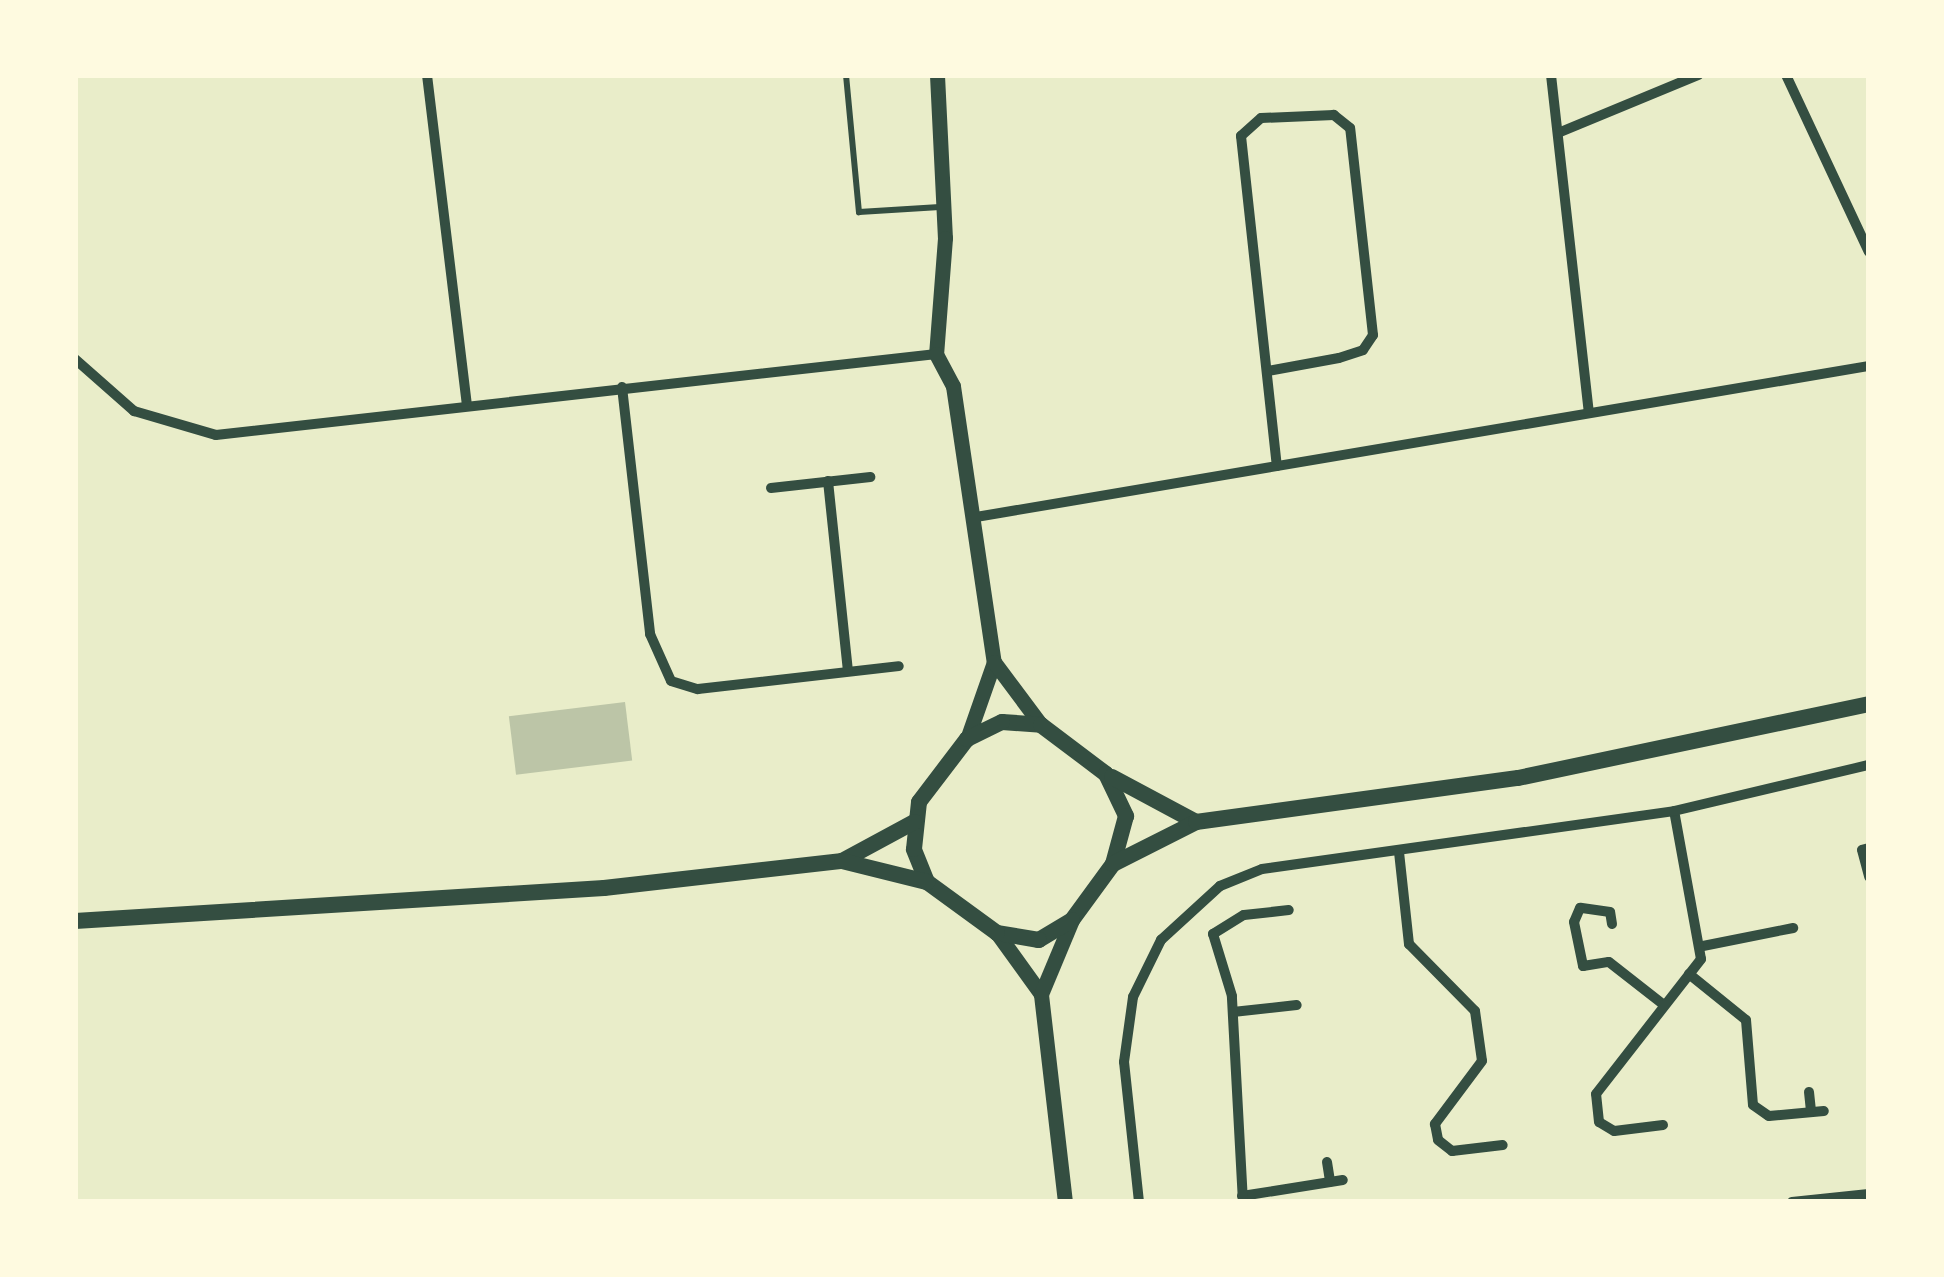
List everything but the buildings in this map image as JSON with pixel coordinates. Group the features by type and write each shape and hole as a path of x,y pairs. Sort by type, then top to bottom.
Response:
{"main road":[{"path":"927,882 914,822 919,802 967,739 994,662 976,518 952,386 936,354 944,207 937,75"},
{"path":"994,662 1041,725 1106,774 1196,822"},
{"path":"1112,865 1196,822 1518,778 1869,704"},
{"path":"967,739 1002,722 1041,725"},
{"path":"1041,994 1072,920 1112,865 1126,816 1106,774"},
{"path":"842,861 914,822"},
{"path":"75,921 604,888 842,861 927,882 997,933 1041,994 1065,1202"},
{"path":"997,933 1039,940 1072,920"}],"street":[{"path":"427,75 467,406"},
{"path":"1552,75 1589,413"},
{"path":"1558,133 1698,75"},
{"path":"1786,75 1869,252"},
{"path":"1268,370 1340,358 1363,350 1373,334 1345,118 1247,124 1241,136 1277,466"},
{"path":"75,359 134,412 216,435 936,354"},
{"path":"976,518 1869,366"},
{"path":"622,387 650,634 670,681 698,689 899,666"},
{"path":"771,488 870,477"},
{"path":"828,482 848,671"},
{"path":"1139,1202 1126,1035 1137,985 1161,940 1241,875 1674,811 1869,764"},
{"path":"1663,1125 1614,1131 1599,1122 1596,1094 1689,974 1703,946 1674,811"},
{"path":"1869,848 1862,850 1869,877"},
{"path":"1399,852 1409,944 1465,998 1477,1028 1482,1061 1436,1124 1438,1140 1452,1151 1503,1145"},
{"path":"1612,924 1610,911 1580,908 1574,922 1583,966 1609,962 1664,1005"},
{"path":"1288,910 1218,926 1215,945 1233,1012 1242,1199 1337,1181 1327,1162"},
{"path":"1703,946 1792,928"},
{"path":"1689,974 1746,1019 1753,1105 1769,1116 1818,1111 1809,1092"},
{"path":"1233,1012 1297,1005"},
{"path":"1641,1110 1643,1127"},
{"path":"1484,1128 1487,1147"},
{"path":"1792,1202 1869,1194"}],"lane":[{"path":"846,75 859,212 944,207"}]}
